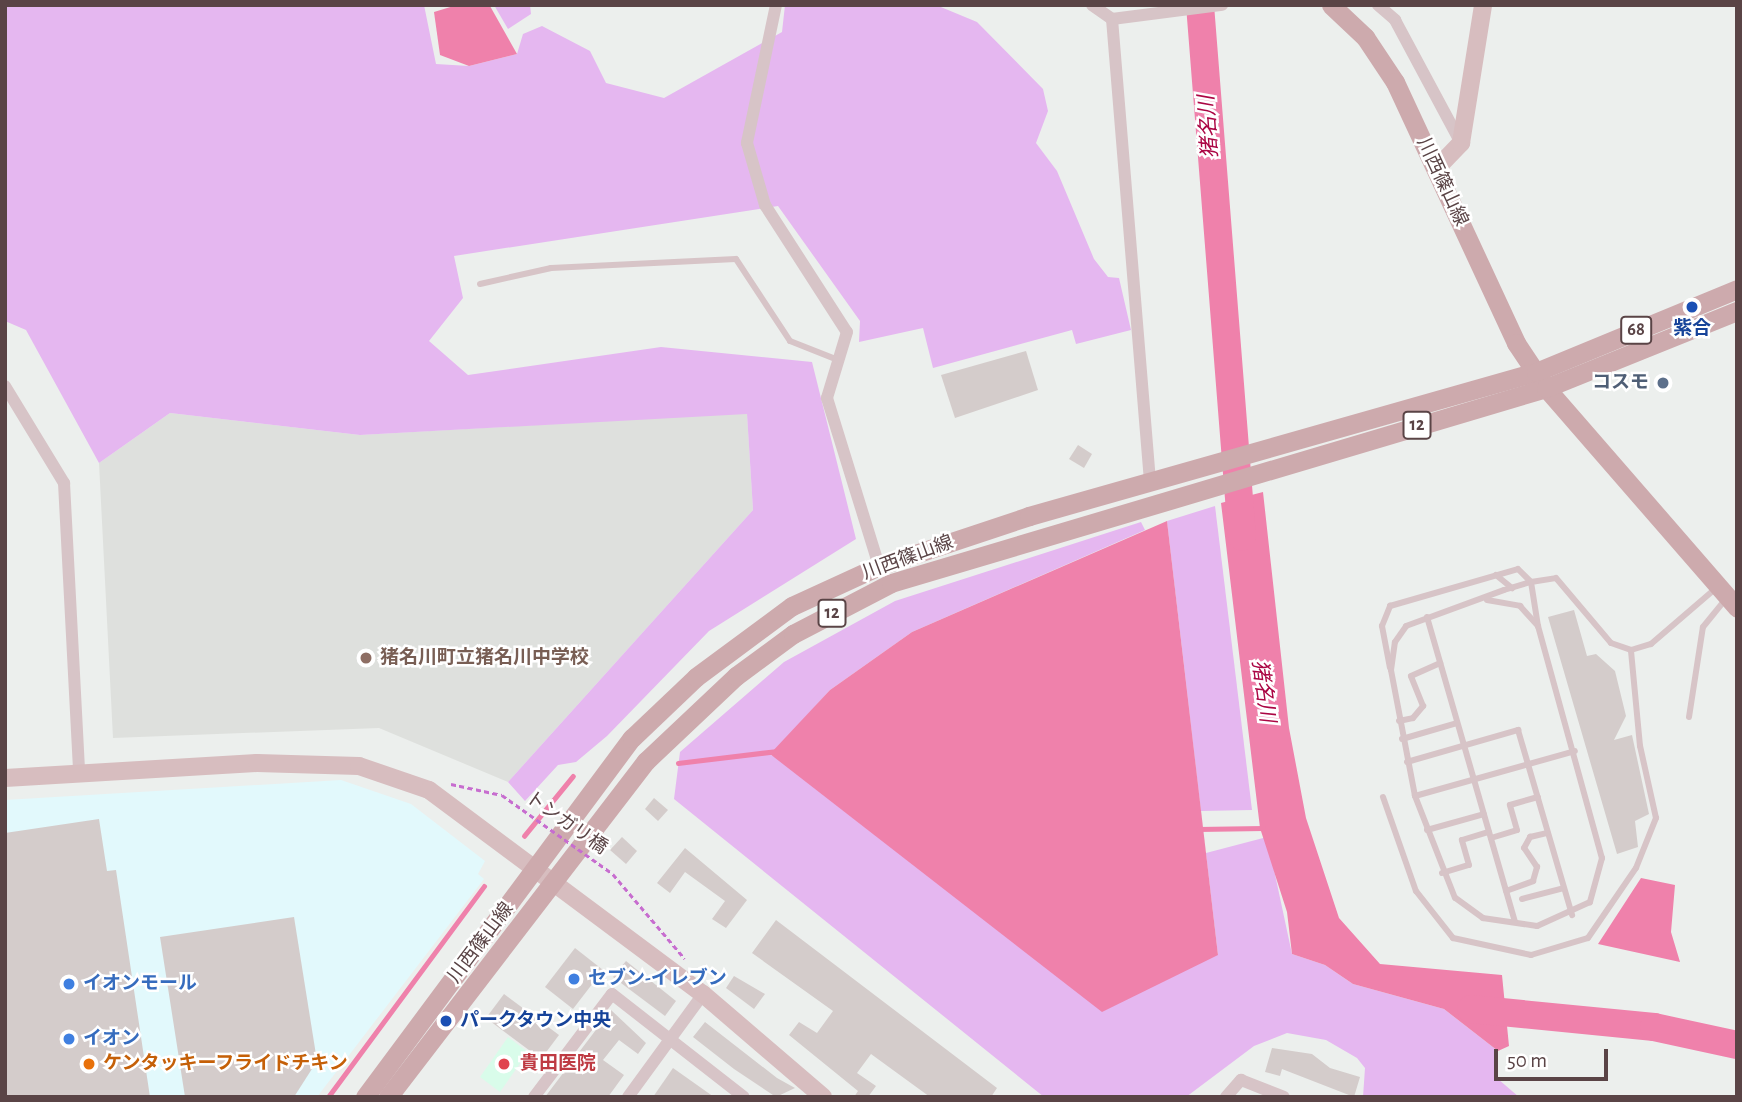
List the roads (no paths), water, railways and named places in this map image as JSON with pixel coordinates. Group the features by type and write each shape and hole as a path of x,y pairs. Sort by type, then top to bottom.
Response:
{"main road":[{"name":"川西篠山線","path":"1331,5 1365,37 1395,82 1516,343 1541,380 1728,597"},
{"name":"68","path":"1541,380 1737,289"},
{"name":"68","path":"1541,380 1737,310"},
{"name":"川西篠山線","path":"365,1097 632,738 696,677 792,606 879,566 1150,481 1287,442 1541,380"},
{"name":"川西篠山線","path":"388,1097 554,880 672,734 793,634 891,583 1287,463 1541,380"}],"street":[{"path":"776,5 747,143 765,205 847,332 827,398 879,566"},
{"path":"1092,5 1112,19 1222,5"},
{"path":"1378,5 1395,20 1461,143"},
{"path":"1437,168 1461,143 1483,5"},
{"path":"1112,19 1150,481"},
{"path":"5,386 64,483 79,773"},
{"path":"5,778 79,773 359,766 429,790 554,880 703,994 823,1097"},
{"path":"534,1097 612,993 744,1097"},
{"path":"628,1097 703,994"},
{"path":"1226,1097 1241,1080 1284,1097"}],"lane":[{"path":"480,284 551,268 736,259 790,341 838,361"},
{"path":"1518,569 1531,583 1538,626 1575,751 1602,858 1590,902 1572,915 1537,926 1470,912 1442,873 1415,796 1382,626 1390,607 1496,575 1518,569"},
{"path":"1496,575 1513,587"},
{"path":"1391,670 1399,635 1427,617 1487,600 1513,587 1531,583 1556,578 1611,643 1631,650 1651,644 1728,597"},
{"path":"1689,717 1703,627 1728,597"},
{"path":"1487,600 1520,607 1538,626"},
{"path":"1427,617 1515,922"},
{"path":"1383,797 1416,891 1453,938 1531,955 1588,938 1636,868 1656,818 1640,746 1631,650"},
{"path":"1399,721 1413,718 1423,706 1411,676 1440,663"},
{"path":"1402,739 1457,723"},
{"path":"1407,762 1518,730 1572,915"},
{"path":"1415,796 1575,751"},
{"path":"1442,873 1469,864 1462,840 1517,830 1510,805 1538,797"},
{"path":"1427,830 1484,814"},
{"path":"1506,891 1533,881 1537,867 1524,848 1530,837 1548,833"},
{"path":"1522,899 1564,888"}],"water":[{"path":"457,5 490,6 517,54 469,66 440,55 434,12"},
{"path":"1263,492 1289,728 1306,818 1339,918 1380,964 1502,975 1509,1046 1498,1051 1444,1009 1353,984 1325,965 1292,954 1287,912 1260,828 1221,503"},
{"path":"1167,521 1218,955 1102,1012 770,754 830,690 912,632"},
{"path":"1641,878 1675,885 1671,932 1680,962 1598,944"}],"waterway":[{"name":"猪名川","path":"1200,5 1242,536"},
{"path":"678,763 777,751"},
{"path":"524,836 573,776"},
{"path":"1198,829 1263,828"},
{"path":"328,1097 484,886"},
{"name":"猪名川","path":"1471,1009 1654,1027 1737,1045"}],"place":[{"name":"紫合","path":"1692,307"},
{"name":"コスモ","path":"1663,383"},
{"name":"猪名川町立猪名川中学校","path":"366,658"},
{"name":"セブン-イレブン","path":"574,979"},
{"name":"イオンモール","path":"69,984"},
{"name":"パークタウン中央","path":"446,1021"},
{"name":"イオン","path":"69,1039"},
{"name":"ケンタッキーフライドチキン","path":"89,1064"},
{"name":"貴田医院","path":"504,1064"}]}
